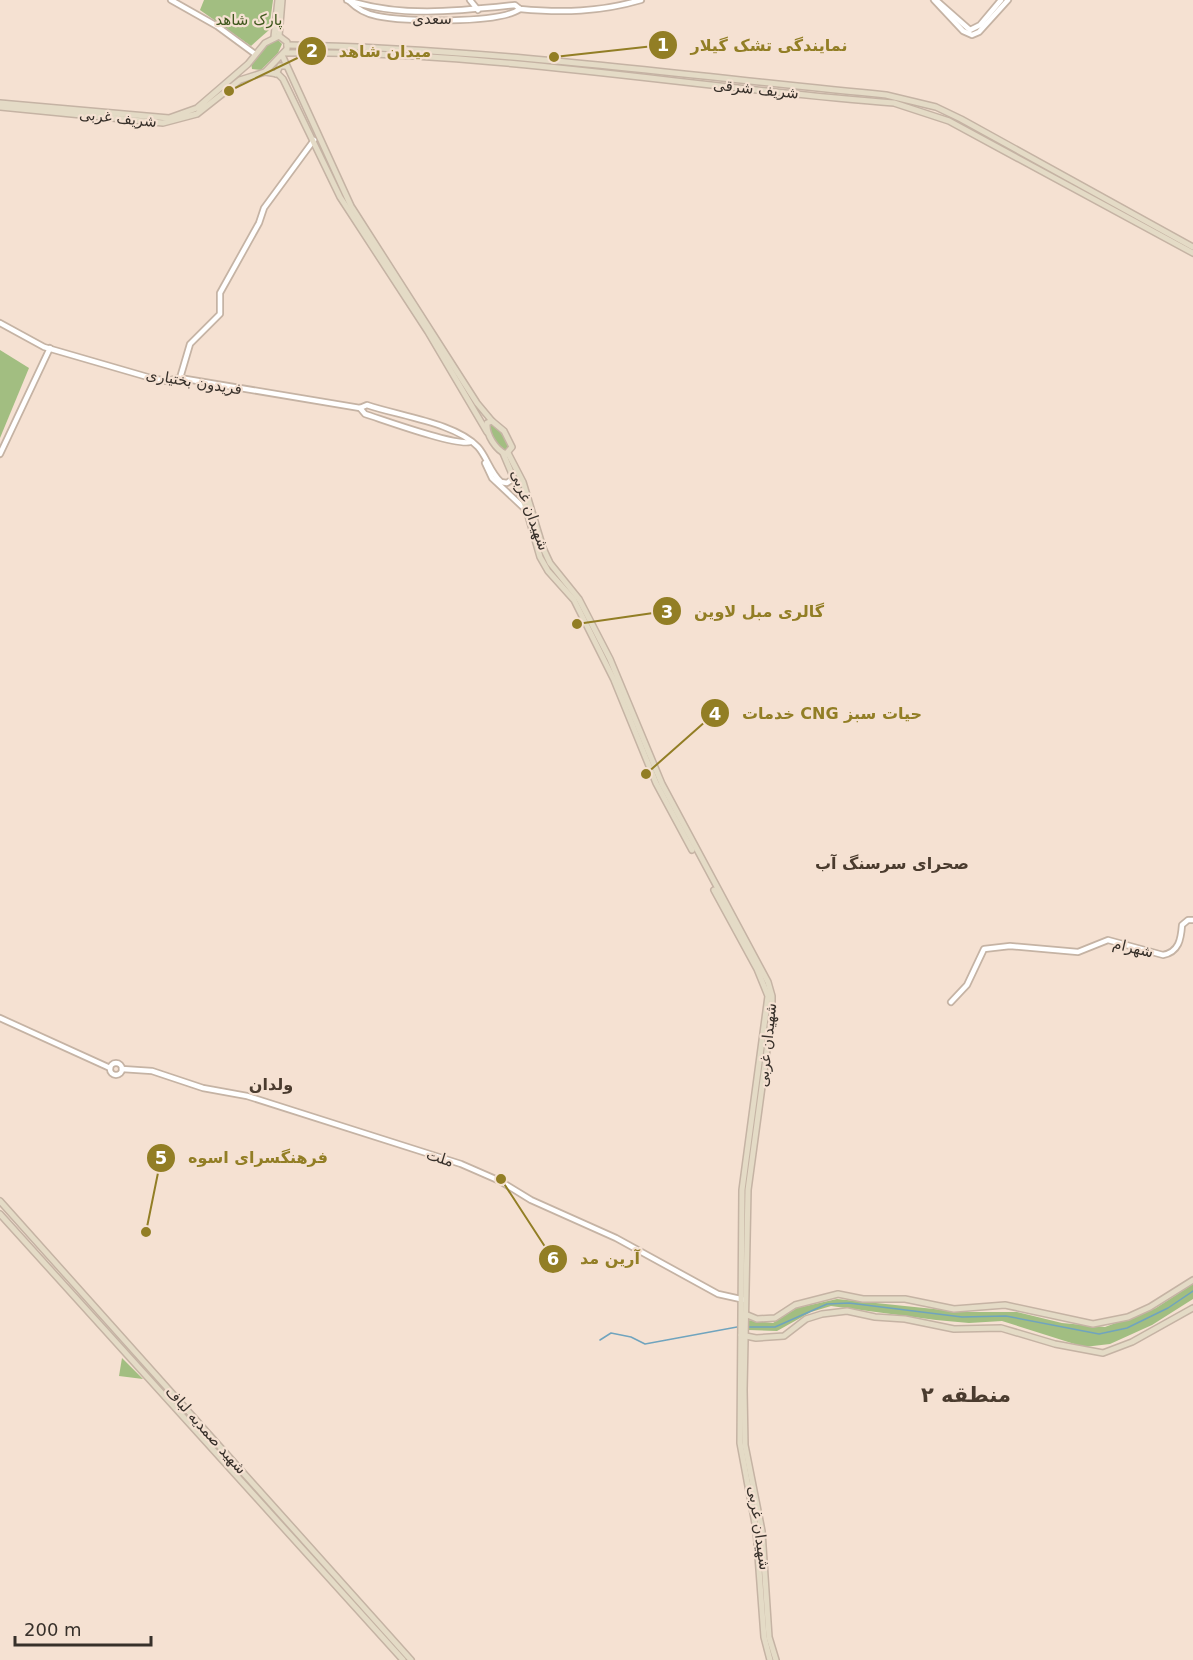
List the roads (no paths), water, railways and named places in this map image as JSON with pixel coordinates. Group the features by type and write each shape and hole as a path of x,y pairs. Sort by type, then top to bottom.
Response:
{"main road":[{"path":"265,72 283,54 287,45 287,42 276,36 280,0"},
{"name":"شریف غربی","path":"0,105 163,123 197,114 238,78 255,54 276,36"},
{"name":"شریف شرقی","path":"287,45 384,47 894,102 926,111 949,121 1193,253"},
{"path":"265,72 276,74 287,85 340,197 424,325 487,432 506,453 512,447 510,440 477,404 351,206 286,66 283,54"},
{"name":"شریف شرقی","path":"283,54 438,58 510,63 915,100 961,119 1193,246"},
{"path":"248,64 250,71 258,75"},
{"path":"276,74 277,68 286,66"},
{"name":"شریف غربی","path":"238,78 265,72"},
{"path":"1044,173 1047,166"},
{"path":"487,432 486,423 492,421"},
{"name":"شهیدان غربی","path":"506,453 527,511 540,557 548,571 574,600 614,680 657,783 757,969 768,996 742,1190 740,1443 756,1529 764,1637 770,1660"},
{"name":"شهیدان غربی","path":"506,453 523,482 543,548 550,563 579,599 600,639 662,784 768,982 772,996 772,1013 748,1190 742,1300 745,1314 742,1335 745,1444 762,1531 769,1637 776,1660"},
{"name":"شهید صمدیه لباف","path":"0,1201 411,1660"},
{"name":"شهید صمدیه لباف","path":"0,1214 403,1660"},
{"path":"745,1314 757,1319 775,1318 795,1305 838,1294 863,1299 905,1299 954,1309 1005,1305 1093,1324 1128,1317 1150,1307 1193,1280"},
{"path":"742,1335 756,1338 784,1336 806,1319 822,1314 847,1311 954,1329 1001,1328 1055,1344 1103,1353 1132,1342 1193,1308"},
{"path":"213,1449 219,1444"}],"street":[{"path":"171,0 201,16 255,54"},
{"name":"سعدی","path":"347,0 358,10 386,18 441,20 514,13 520,9"},
{"name":"سعدی","path":"347,0 385,9 439,12 515,5 520,9 551,12 594,11 641,0"},
{"path":"470,0 482,17"},
{"path":"935,0 970,30 980,25 1001,0"},
{"path":"935,0 963,31 972,35 989,22 1008,0"},
{"path":"385,9 386,18"},
{"path":"180,378 190,344 220,314 220,293 260,224 264,208 314,140"},
{"name":"فریدون بختیاری","path":"0,323 50,348 151,378 166,381 180,378 360,408 367,405 465,436 478,448 485,460"},
{"path":"0,454 50,348"},
{"name":"فریدون بختیاری","path":"360,408 365,414 448,439 464,443 470,442"},
{"path":"485,460 501,482 507,483 514,477"},
{"path":"485,460 492,478 527,511"},
{"name":"شهرام","path":"951,1002 967,985 981,951 1010,946 1078,952 1108,940 1163,955 1171,953 1176,948 1181,938 1182,925 1188,920 1193,920"},
{"name":"ملت","path":"0,1018 110,1068 117,1075 122,1069 152,1071 203,1088 247,1096 461,1164 500,1181 531,1200 616,1238 718,1294 742,1300"}],"waterway":[{"path":"748,1327 775,1327 827,1304 849,1303 962,1317 1006,1316 1099,1334 1127,1328 1168,1308 1193,1291"},
{"path":"600,1340 611,1333 631,1337 645,1344 737,1327"}],"place":[{"name":"نمایندگی تشک گیلار","path":"554,57"},
{"name":"میدان شاهد","path":"229,91"},
{"name":"گالری مبل لاوین","path":"577,624"},
{"name":"خدمات CNG حیات سبز","path":"646,774"},
{"name":"آرین مد","path":"501,1179"},
{"name":"فرهنگسرای اسوه","path":"146,1232"}],"district":[{"name":"صحرای سرسنگ آب","path":"892,863"},
{"name":"ولدان","path":"271,1084"},
{"name":"منطقه ۲","path":"966,1395"}],"park label":[{"name":"پارک شاهد","path":"249,20"}]}
